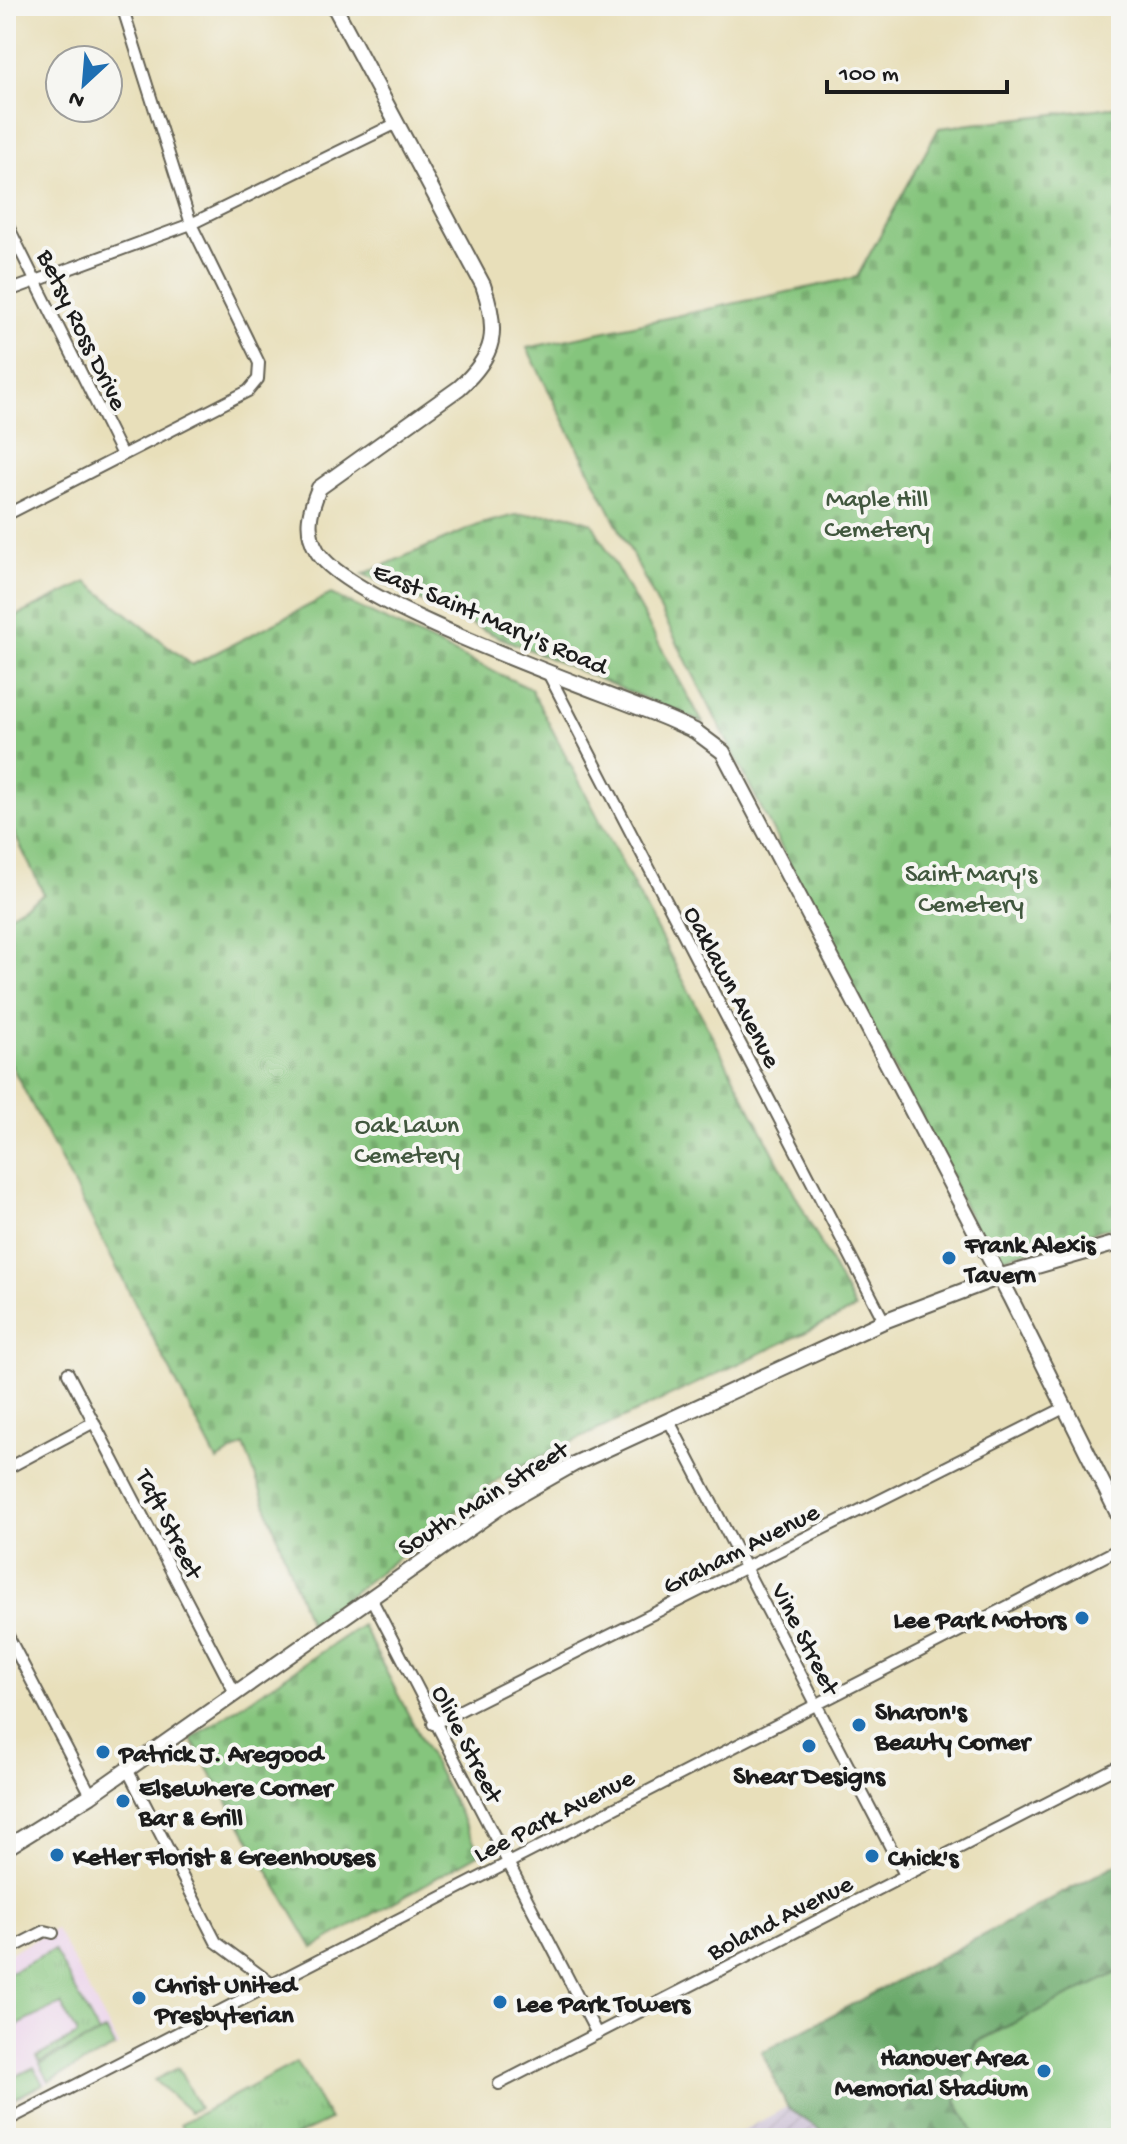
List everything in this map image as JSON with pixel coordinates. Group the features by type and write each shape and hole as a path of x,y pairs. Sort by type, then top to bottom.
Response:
{"street":[{"path":"6,515 248,391 258,379 259,363 191,224 122,6"},
{"name":"East Saint Mary's Road","path":"334,6 483,285 491,309 494,339 474,375 459,388 319,488 311,508 308,533 319,554 342,578 388,604 695,731 723,752 1066,1407 1121,1520"},
{"path":"6,292 191,224 395,124"},
{"name":"Betsy Ross Drive","path":"6,222 122,455"},
{"name":"Oaklawn Avenue","path":"547,671 884,1321"},
{"name":"South Main Street","path":"6,1848 91,1795 507,1502 574,1464 884,1321 997,1278 1121,1242"},
{"name":"Taft Street","path":"68,1373 235,1693"},
{"name":"Graham Avenue","path":"433,1724 1066,1407"},
{"name":"Vine Street","path":"669,1421 905,1875"},
{"path":"6,1469 94,1422"},
{"name":"Lee Park Avenue","path":"6,2121 1121,1548"},
{"name":"Olive Street","path":"371,1598 505,1863 597,2034"},
{"path":"6,1632 91,1795"},
{"name":"Boland Avenue","path":"499,2084 1121,1765"},
{"path":"127,1769 216,1942 272,1984"},
{"path":"6,1951 45,1931 53,1933"}],"shaded area":[{"path":"56,1929 119,2046 6,2105 6,1955"},
{"path":"787,2107 832,2138 729,2138"}],"green space":[{"name":"Maple Hill Cemetery","path":"1121,106 1121,1224 992,1261 527,348 857,277 939,128"},
{"path":"565,514 592,523 703,723 499,637 363,574 481,524 516,515"},
{"name":"Oak Lawn Cemetery","path":"87,582 192,665 331,594 531,689 855,1309 508,1472 310,1626 244,1445 217,1461 6,1055 6,917 44,894 6,817 6,621"},
{"path":"362,1625 480,1853 313,1948 191,1739"},
{"path":"1121,1862 1121,1971 975,2042 956,2101 977,2138 832,2138 787,2107 762,2052"},
{"path":"54,1950 99,2034 40,2062 37,2057 77,2035 61,2004 6,2031 6,1974"},
{"name":"Hanover Area Memorial Stadium","path":"1121,1968 1121,2138 976,2138 956,2099 976,2043"},
{"path":"106,2030 115,2047 49,2081 40,2064"},
{"path":"297,2062 330,2120 292,2138 188,2138 180,2124"},
{"path":"34,2067 43,2084 6,2103 6,2081"},
{"path":"178,2068 199,2108 190,2112 154,2080"}],"place":[{"name":"Frank Alexis Tavern","path":"949,1258"},
{"name":"Lee Park Motors","path":"1082,1618"},
{"name":"Sharon's Beauty Corner","path":"859,1725"},
{"name":"Shear Designs","path":"809,1746"},
{"name":"Patrick J. Aregood","path":"103,1752"},
{"name":"Elsewhere Corner Bar & Grill","path":"123,1801"},
{"name":"Ketler Florist & Greenhouses","path":"57,1855"},
{"name":"Chick's","path":"872,1856"},
{"name":"Christ United Presbyterian","path":"139,1998"},
{"name":"Lee Park Towers","path":"500,2002"},
{"name":"Hanover Area Memorial Stadium","path":"1044,2071"}],"park label":[{"name":"Saint Mary's Cemetery","path":"971,887"}]}
